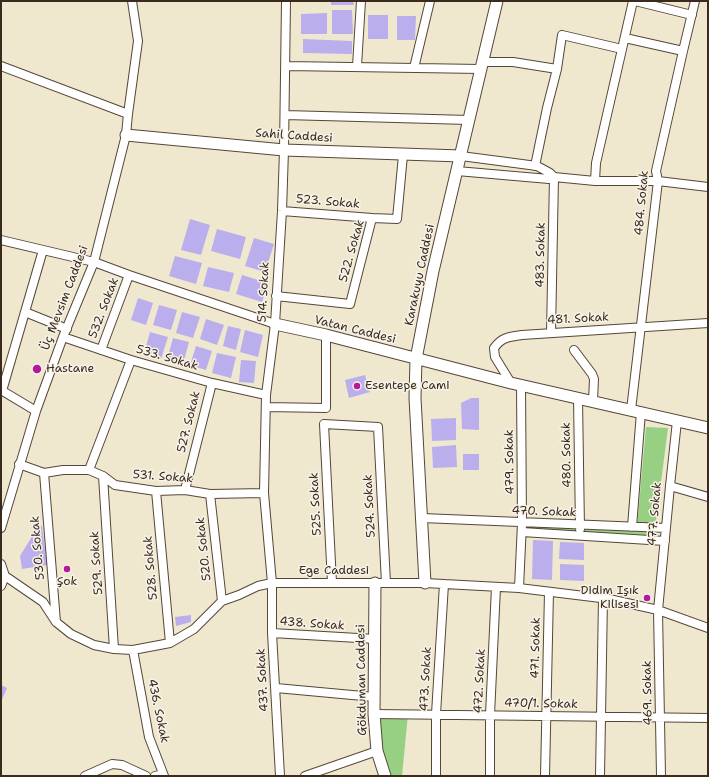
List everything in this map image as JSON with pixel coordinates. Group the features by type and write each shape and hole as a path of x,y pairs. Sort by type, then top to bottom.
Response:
{"street":[{"name":"Üç Mevsim Caddesi","path":"1,525 36,411 65,333 94,262 126,134 138,41 132,1"},
{"name":"514. Sokak","path":"272,583 264,493 266,395 275,324 282,211 286,66 286,1"},
{"path":"357,66 361,1"},
{"path":"414,68 430,1"},
{"name":"Karakuyu Caddesi","path":"425,583 415,398 416,359 433,271 497,1"},
{"path":"595,181 596,163 634,1 692,15"},
{"name":"484. Sokak","path":"632,527 640,328 658,181 656,171 695,1"},
{"path":"535,166 557,69 562,35 622,49"},
{"path":"625,38 683,51"},
{"path":"286,66 414,68 482,66 513,62 557,69"},
{"path":"1,66 128,114"},
{"path":"285,115 469,120"},
{"name":"Sahil Caddesi","path":"126,134 284,150 461,156"},
{"name":"522. Sokak","path":"276,296 350,304 372,218 397,219 403,154"},
{"path":"461,156 535,166 550,173 553,177"},
{"path":"457,171 549,179 553,177 595,181 658,181 708,187"},
{"name":"483. Sokak","path":"551,333 553,177"},
{"name":"523. Sokak","path":"282,211 372,218"},
{"name":"Vatan Caddesi","path":"1,240 94,262 130,276 275,324 326,335 516,384 708,428"},
{"path":"36,411 2,390 43,250"},
{"name":"532. Sokak","path":"101,350 130,276"},
{"name":"533. Sokak","path":"25,312 101,350 212,383 266,395"},
{"name":"481. Sokak","path":"516,384 494,357 494,348 499,341 509,337 708,323"},
{"path":"266,407 326,408 326,335"},
{"path":"574,350 594,379 593,401"},
{"path":"89,470 131,360"},
{"name":"527. Sokak","path":"185,490 212,383"},
{"name":"479. Sokak","path":"516,384 522,523 519,588"},
{"name":"480. Sokak","path":"578,398 579,525 581,536"},
{"name":"477. Sokak","path":"658,610 677,421"},
{"name":"525. Sokak","path":"332,583 324,424 378,427"},
{"name":"524. Sokak","path":"378,427 380,583"},
{"name":"531. Sokak","path":"20,464 44,473 63,470 89,470 103,476 115,485 156,491 185,490 210,494 264,493"},
{"name":"530. Sokak","path":"44,473 56,622"},
{"name":"529. Sokak","path":"103,476 114,649"},
{"path":"670,486 708,497"},
{"name":"528. Sokak","path":"156,491 170,643"},
{"name":"520. Sokak","path":"210,494 222,601"},
{"name":"470. Sokak","path":"422,518 666,528"},
{"name":"470. Sokak","path":"522,532 665,541"},
{"path":"1,564 3,575 1,586"},
{"name":"Ege Caddesi","path":"3,575 43,602 56,622 71,634 94,644 114,649 133,650 170,643 194,629 222,601 258,586 272,583 425,583 519,588 603,598 658,610 708,628"},
{"name":"437. Sokak","path":"272,583 272,633 280,776"},
{"name":"Gökduman Caddesi","path":"380,583 375,639 374,714 376,751 385,776"},
{"name":"473. Sokak","path":"436,776 436,714 444,584"},
{"name":"472. Sokak","path":"490,776 490,715 496,587"},
{"name":"471. Sokak","path":"545,776 549,592"},
{"path":"600,776 603,598"},
{"name":"469. Sokak","path":"658,610 661,776"},
{"name":"438. Sokak","path":"272,633 375,639"},
{"name":"436. Sokak","path":"133,650 149,737 161,775"},
{"path":"276,688 374,697"},
{"name":"470/1. Sokak","path":"374,714 660,716 708,718"},
{"path":"307,776 376,751"},
{"path":"84,776 112,764 122,765 146,776"}],"green space":[{"path":"646,427 668,428 655,528 655,540 522,532 522,523 637,527"},
{"path":"374,714 408,714 402,776 384,776"}],"building":[{"path":"331,1 353,1 354,5 331,5"},
{"path":"332,10 352,10 353,34 332,34"},
{"path":"327,13 327,34 301,34 301,14"},
{"path":"368,15 388,15 388,39 368,39"},
{"path":"397,16 416,16 415,40 397,40"},
{"path":"303,39 352,41 352,54 303,53"},
{"path":"190,219 210,225 201,255 181,250"},
{"path":"217,229 246,237 240,259 211,251"},
{"path":"254,238 274,244 265,272 245,266"},
{"path":"175,256 202,263 196,284 169,276"},
{"path":"208,267 234,273 229,292 203,286"},
{"path":"242,275 268,283 262,302 236,294"},
{"path":"138,298 153,303 146,325 131,320"},
{"path":"159,305 177,310 171,330 153,325"},
{"path":"182,312 200,317 193,338 176,333"},
{"path":"206,319 224,325 217,345 200,339"},
{"path":"228,326 241,329 236,350 223,346"},
{"path":"245,330 263,335 258,357 240,352"},
{"path":"150,332 168,337 161,359 144,354"},
{"path":"173,338 189,342 183,364 167,360"},
{"path":"196,346 212,351 206,370 190,365"},
{"path":"217,353 236,357 231,378 212,373"},
{"path":"241,360 256,361 254,383 239,382"},
{"name":"Esentepe Cami","path":"365,375 370,392 349,398 345,380"},
{"path":"471,398 479,398 479,430 462,429 461,403"},
{"path":"456,418 456,440 432,441 431,419"},
{"path":"456,445 457,467 433,468 432,447"},
{"path":"463,454 479,454 479,470 463,470"},
{"path":"34,525 42,526 47,565 22,569 20,556 31,538"},
{"path":"533,540 553,541 552,580 532,579"},
{"path":"560,542 584,543 584,560 559,559"},
{"path":"560,564 584,565 584,581 560,580"},
{"path":"191,615 191,622 176,626 175,617"},
{"path":"1,685 7,688 1,702"}],"place":[{"name":"Hastane","path":"37,369"},
{"name":"Esentepe Cami","path":"357,386"},
{"name":"Şok","path":"67,569"},
{"name":"Didim Işık Kilisesi","path":"647,598"}]}
